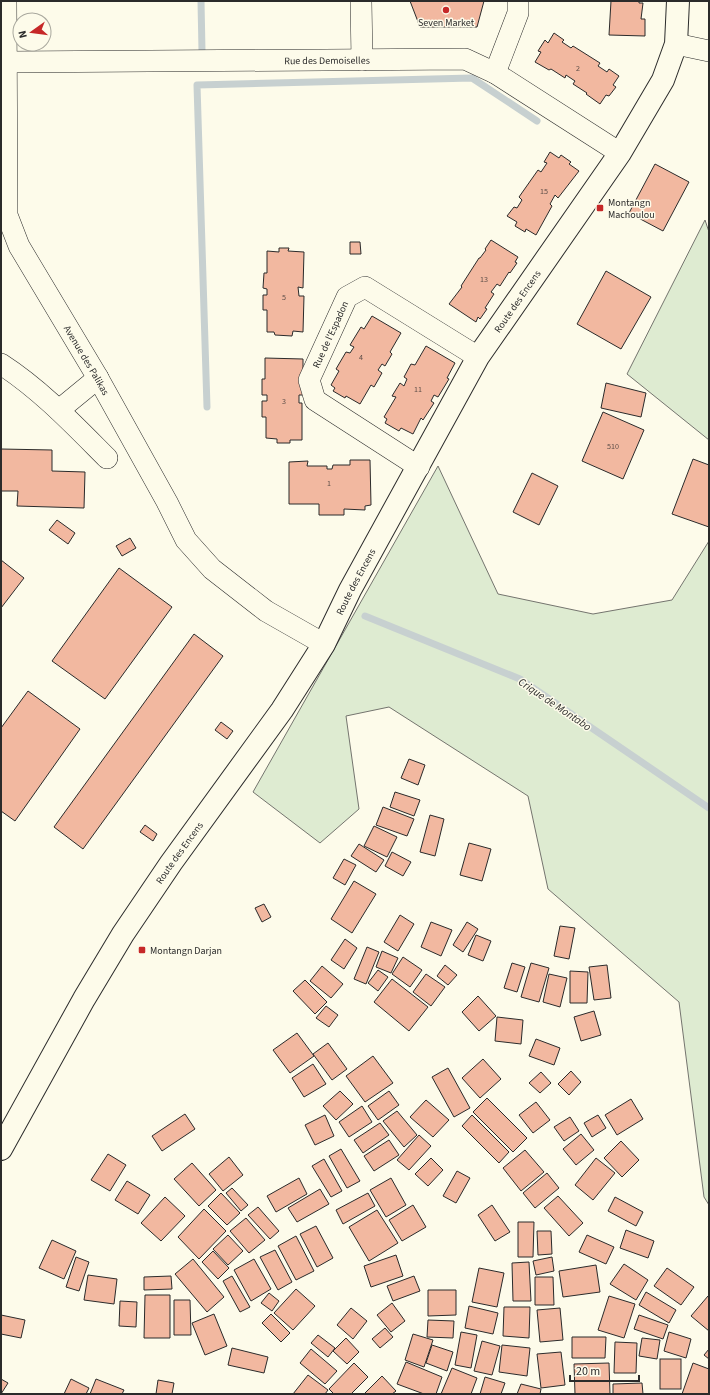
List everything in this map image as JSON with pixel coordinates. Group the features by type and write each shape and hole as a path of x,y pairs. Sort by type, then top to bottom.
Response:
{"street":[{"name":"Avenue des Palikas","path":"6,1 7,215 19,246 98,378 168,502 186,540 212,569 266,611 324,644"},
{"path":"362,1 362,60"},
{"path":"495,73 518,13 518,1"},
{"name":"Route des Encens","path":"1,1149 84,999 123,934 171,863 282,710 324,644 350,590 478,357 620,153 663,80 676,44 678,1"},
{"path":"676,44 709,51"},
{"name":"Rue des Demoiselles","path":"7,62 464,59 495,73 620,153"},
{"name":"Rue de l'Espadon","path":"418,467 315,400 309,380 347,297 365,287 478,357"},
{"path":"1,364 22,378 59,410 107,458"},
{"path":"59,410 98,378"}],"green space":[{"path":"705,220 709,232 709,440 627,374"},
{"path":"438,466 498,594 593,614 672,600 709,541 709,1205 704,1197 679,1002 548,889 528,796 389,707 346,716 359,809 320,843 253,792"}],"building":[{"path":"410,1 484,1 477,27 420,27"},
{"path":"611,1 639,1 639,3 643,3 641,19 645,19 645,36 609,35"},
{"path":"554,33 564,40 562,42 571,48 573,46 600,63 598,66 607,72 609,69 619,76 613,85 616,87 609,96 606,95 600,104 573,84 575,81 566,75 565,78 551,69 549,70 535,62 541,52 538,51 545,40 548,43"},
{"path":"550,152 559,158 561,155 571,162 569,164 579,171 558,198 555,195 550,204 552,206 536,235 526,229 525,232 515,226 517,222 507,216 514,207 517,208 522,200 519,197 538,170 541,172 547,163 544,162"},
{"path":"655,164 689,182 663,231 629,213"},
{"path":"491,240 518,257 515,262 517,263 500,286 497,284 491,292 494,294 485,308 487,309 480,319 478,317 476,322 449,304 462,287 461,286 486,250 485,249"},
{"path":"350,242 360,242 361,254 350,254"},
{"path":"279,248 289,248 288,251 304,252 303,288 298,287 299,296 304,296 303,332 293,331 292,336 275,335 274,332 267,332 267,310 263,310 263,295 267,295 267,289 263,288 264,273 267,273 267,251 279,252"},
{"path":"606,271 651,297 621,349 577,324"},
{"path":"372,316 401,333 390,352 392,354 385,366 382,364 378,370 382,373 374,387 371,385 360,404 333,391 335,388 331,385 339,371 336,369 346,352 350,353 354,347 350,345 361,327 364,329"},
{"path":"426,346 455,363 447,378 449,379 438,397 434,395 431,401 434,403 423,420 421,418 413,434 401,428 399,431 385,423 387,419 384,417 396,397 392,396 400,383 404,386 407,379 404,377 411,364 415,365"},
{"path":"265,358 303,359 303,395 299,395 299,403 302,403 302,440 290,440 290,443 277,443 277,439 266,438 266,417 262,417 262,401 267,401 267,395 262,395 262,379 265,379"},
{"path":"606,383 646,393 641,417 601,408"},
{"path":"603,412 644,430 623,479 582,461"},
{"path":"1,449 52,450 52,471 85,472 84,508 17,506 18,491 1,491"},
{"path":"693,459 709,465 709,527 672,514"},
{"path":"350,460 370,460 371,505 365,506 365,510 344,509 344,515 319,515 319,504 289,504 289,462 308,461 307,466 327,466 327,469 332,469 333,465 350,465"},
{"path":"532,473 558,486 539,525 513,512"},
{"path":"57,520 75,533 68,544 49,530"},
{"path":"130,538 136,548 122,556 116,546"},
{"path":"1,560 24,578 1,608"},
{"path":"119,568 172,607 105,699 52,661"},
{"path":"194,634 223,656 83,849 54,827"},
{"path":"28,691 80,729 15,821 1,811 1,728"},
{"path":"221,722 233,731 227,739 215,730"},
{"path":"409,759 425,765 418,785 401,778"},
{"path":"395,792 420,800 414,816 390,807"},
{"path":"383,807 414,819 407,836 376,825"},
{"path":"430,815 444,819 435,856 420,852"},
{"path":"145,825 157,834 153,841 140,832"},
{"path":"374,826 397,837 387,857 364,846"},
{"path":"469,843 491,849 482,881 460,875"},
{"path":"359,844 384,860 376,872 351,856"},
{"path":"392,852 411,862 403,876 385,866"},
{"path":"344,859 356,865 345,885 333,878"},
{"path":"354,881 376,894 352,933 331,919"},
{"path":"264,904 271,917 262,922 255,908"},
{"path":"400,915 414,924 398,951 384,942"},
{"path":"431,922 452,930 441,956 421,947"},
{"path":"467,922 478,929 463,952 453,945"},
{"path":"560,926 575,928 569,959 554,956"},
{"path":"476,935 491,941 483,961 468,955"},
{"path":"345,939 357,948 344,969 331,960"},
{"path":"367,947 379,952 366,984 354,979"},
{"path":"382,951 398,958 391,973 376,967"},
{"path":"403,957 422,970 410,987 392,974"},
{"path":"512,963 525,967 517,992 504,988"},
{"path":"531,963 549,968 539,1002 521,997"},
{"path":"445,965 457,975 448,985 437,976"},
{"path":"607,965 611,998 594,1000 589,967"},
{"path":"322,966 343,984 331,998 310,981"},
{"path":"378,970 388,977 378,991 368,983"},
{"path":"570,971 588,972 587,1003 570,1003"},
{"path":"426,974 445,987 431,1006 413,992"},
{"path":"549,974 567,978 560,1007 543,1002"},
{"path":"392,979 428,1007 409,1031 374,1002"},
{"path":"305,980 327,1002 315,1014 293,991"},
{"path":"478,996 496,1016 479,1031 462,1012"},
{"path":"326,1006 338,1015 329,1027 316,1018"},
{"path":"594,1011 601,1035 581,1041 574,1017"},
{"path":"497,1017 523,1020 521,1044 495,1041"},
{"path":"297,1033 314,1056 290,1073 273,1050"},
{"path":"536,1039 560,1048 554,1065 529,1056"},
{"path":"328,1043 347,1069 332,1080 313,1054"},
{"path":"373,1056 393,1083 365,1102 346,1076"},
{"path":"483,1059 501,1079 480,1098 462,1078"},
{"path":"313,1064 326,1084 304,1097 292,1078"},
{"path":"448,1068 470,1108 454,1117 432,1077"},
{"path":"571,1071 581,1082 569,1095 558,1084"},
{"path":"541,1072 551,1083 540,1093 529,1083"},
{"path":"340,1091 353,1104 336,1120 323,1106"},
{"path":"389,1091 399,1105 378,1120 368,1106"},
{"path":"487,1098 527,1138 513,1152 473,1112"},
{"path":"631,1099 643,1119 617,1135 605,1115"},
{"path":"426,1100 449,1120 433,1137 410,1117"},
{"path":"536,1102 550,1120 533,1133 519,1115"},
{"path":"362,1106 372,1122 349,1137 339,1122"},
{"path":"397,1111 417,1135 404,1147 383,1121"},
{"path":"185,1114 195,1129 162,1151 152,1136"},
{"path":"325,1115 334,1136 315,1145 305,1125"},
{"path":"472,1115 509,1152 499,1163 462,1126"},
{"path":"598,1115 606,1128 592,1137 584,1123"},
{"path":"570,1117 579,1131 564,1141 554,1127"},
{"path":"380,1123 389,1135 363,1153 354,1140"},
{"path":"581,1134 594,1150 576,1165 563,1149"},
{"path":"419,1135 431,1146 409,1170 397,1160"},
{"path":"389,1140 399,1155 374,1171 364,1156"},
{"path":"621,1141 639,1160 622,1177 604,1158"},
{"path":"341,1149 360,1181 347,1188 329,1156"},
{"path":"525,1150 544,1172 521,1191 503,1168"},
{"path":"108,1154 126,1165 110,1191 91,1180"},
{"path":"229,1157 243,1175 223,1191 209,1174"},
{"path":"431,1158 443,1170 428,1186 415,1174"},
{"path":"596,1158 615,1173 593,1200 575,1185"},
{"path":"324,1159 342,1191 331,1197 312,1166"},
{"path":"192,1163 216,1190 199,1206 174,1179"},
{"path":"457,1171 470,1178 456,1203 443,1196"},
{"path":"547,1173 559,1188 535,1208 523,1193"},
{"path":"299,1178 307,1194 276,1212 267,1196"},
{"path":"391,1178 406,1205 386,1217 370,1190"},
{"path":"127,1181 150,1195 138,1214 115,1200"},
{"path":"232,1188 248,1205 241,1211 226,1193"},
{"path":"320,1189 329,1204 297,1222 288,1208"},
{"path":"221,1193 240,1213 227,1225 208,1206"},
{"path":"368,1193 375,1206 343,1224 336,1210"},
{"path":"558,1196 583,1223 569,1236 544,1208"},
{"path":"165,1197 185,1216 161,1241 141,1223"},
{"path":"615,1197 643,1212 636,1226 608,1211"},
{"path":"413,1205 426,1227 402,1241 389,1220"},
{"path":"492,1205 510,1232 495,1241 478,1215"},
{"path":"258,1207 279,1231 270,1239 248,1215"},
{"path":"204,1209 226,1231 199,1259 178,1237"},
{"path":"377,1210 398,1243 369,1261 349,1227"},
{"path":"246,1218 265,1240 249,1253 230,1231"},
{"path":"518,1222 534,1222 533,1257 518,1257"},
{"path":"316,1226 333,1258 317,1267 300,1234"},
{"path":"626,1230 654,1241 648,1258 620,1248"},
{"path":"537,1231 551,1231 552,1254 538,1255"},
{"path":"228,1235 243,1251 228,1265 213,1249"},
{"path":"587,1235 614,1247 606,1264 579,1252"},
{"path":"296,1236 314,1271 296,1280 278,1246"},
{"path":"52,1240 76,1251 64,1279 39,1268"},
{"path":"275,1250 292,1282 278,1290 260,1257"},
{"path":"213,1251 229,1268 218,1279 202,1262"},
{"path":"396,1255 403,1276 371,1287 364,1266"},
{"path":"76,1257 89,1262 79,1291 66,1287"},
{"path":"552,1257 554,1271 536,1275 533,1261"},
{"path":"193,1259 224,1297 207,1312 175,1274"},
{"path":"254,1259 271,1289 251,1301 234,1270"},
{"path":"529,1262 531,1301 513,1301 512,1263"},
{"path":"624,1264 648,1280 636,1300 610,1284"},
{"path":"596,1265 600,1292 563,1297 559,1271"},
{"path":"479,1268 504,1273 497,1307 472,1302"},
{"path":"667,1268 694,1287 681,1305 654,1286"},
{"path":"88,1275 117,1279 114,1304 84,1300"},
{"path":"171,1276 172,1289 144,1290 144,1277"},
{"path":"232,1276 250,1307 240,1312 223,1281"},
{"path":"414,1276 420,1291 393,1301 387,1286"},
{"path":"535,1277 553,1277 554,1305 535,1305"},
{"path":"296,1289 315,1306 293,1330 274,1313"},
{"path":"428,1290 456,1290 456,1315 428,1316"},
{"path":"646,1292 676,1310 669,1323 639,1305"},
{"path":"269,1293 279,1301 272,1311 261,1303"},
{"path":"145,1295 170,1295 170,1338 144,1338"},
{"path":"609,1296 635,1304 624,1338 598,1330"},
{"path":"708,1296 709,1297 709,1331 691,1316"},
{"path":"174,1300 190,1300 191,1335 174,1335"},
{"path":"120,1301 137,1302 136,1327 119,1326"},
{"path":"392,1303 405,1321 391,1332 377,1315"},
{"path":"469,1306 498,1313 493,1334 465,1328"},
{"path":"504,1307 530,1307 529,1338 503,1336"},
{"path":"351,1308 367,1321 353,1339 337,1325"},
{"path":"560,1308 563,1340 540,1342 537,1310"},
{"path":"214,1314 227,1346 205,1355 192,1323"},
{"path":"271,1314 290,1333 281,1342 262,1323"},
{"path":"1,1315 25,1320 21,1338 1,1334"},
{"path":"639,1315 668,1325 663,1339 634,1329"},
{"path":"428,1320 454,1321 453,1338 427,1337"},
{"path":"385,1328 393,1337 380,1348 372,1339"},
{"path":"461,1332 477,1335 471,1368 455,1365"},
{"path":"669,1332 691,1339 686,1358 664,1351"},
{"path":"413,1334 433,1340 424,1367 405,1360"},
{"path":"318,1335 335,1348 328,1357 311,1343"},
{"path":"572,1337 606,1337 605,1358 572,1358"},
{"path":"346,1338 359,1352 347,1364 333,1351"},
{"path":"642,1338 660,1340 657,1359 639,1356"},
{"path":"482,1341 500,1346 492,1375 474,1371"},
{"path":"615,1342 637,1343 636,1373 614,1373"},
{"path":"432,1345 453,1352 447,1371 426,1363"},
{"path":"502,1345 530,1348 527,1376 499,1372"},
{"path":"232,1348 268,1357 264,1373 228,1365"},
{"path":"311,1349 337,1371 325,1384 300,1363"},
{"path":"709,1349 709,1359 704,1355"},
{"path":"561,1352 565,1385 541,1388 537,1354"},
{"path":"660,1359 681,1359 681,1389 660,1389"},
{"path":"406,1362 442,1377 436,1394 424,1394 397,1384"},
{"path":"354,1363 368,1377 351,1394 334,1394 329,1389"},
{"path":"609,1363 610,1394 575,1394 574,1364"},
{"path":"693,1363 709,1369 709,1394 682,1394"},
{"path":"452,1368 477,1378 471,1394 441,1394"},
{"path":"308,1375 328,1390 325,1394 293,1394"},
{"path":"382,1376 396,1391 392,1394 364,1394"},
{"path":"485,1377 505,1383 501,1394 480,1394"},
{"path":"1,1379 8,1383 1,1394"},
{"path":"71,1379 89,1388 86,1394 64,1394"},
{"path":"96,1379 124,1390 122,1394 90,1394"},
{"path":"158,1380 174,1383 172,1394 156,1394"},
{"path":"642,1383 643,1394 613,1394 613,1384"},
{"path":"521,1384 541,1389 540,1394 517,1394"}],"waterway":[{"path":"201,1 202,51"},
{"path":"207,407 197,85 472,78 537,121"},
{"name":"Crique de Montabo","path":"365,616 520,679 709,808"}],"place":[{"name":"Seven Market","path":"446,10"},
{"name":"Montangn Machoulou","path":"600,208"},
{"name":"Montangn Darjan","path":"142,950"}]}
